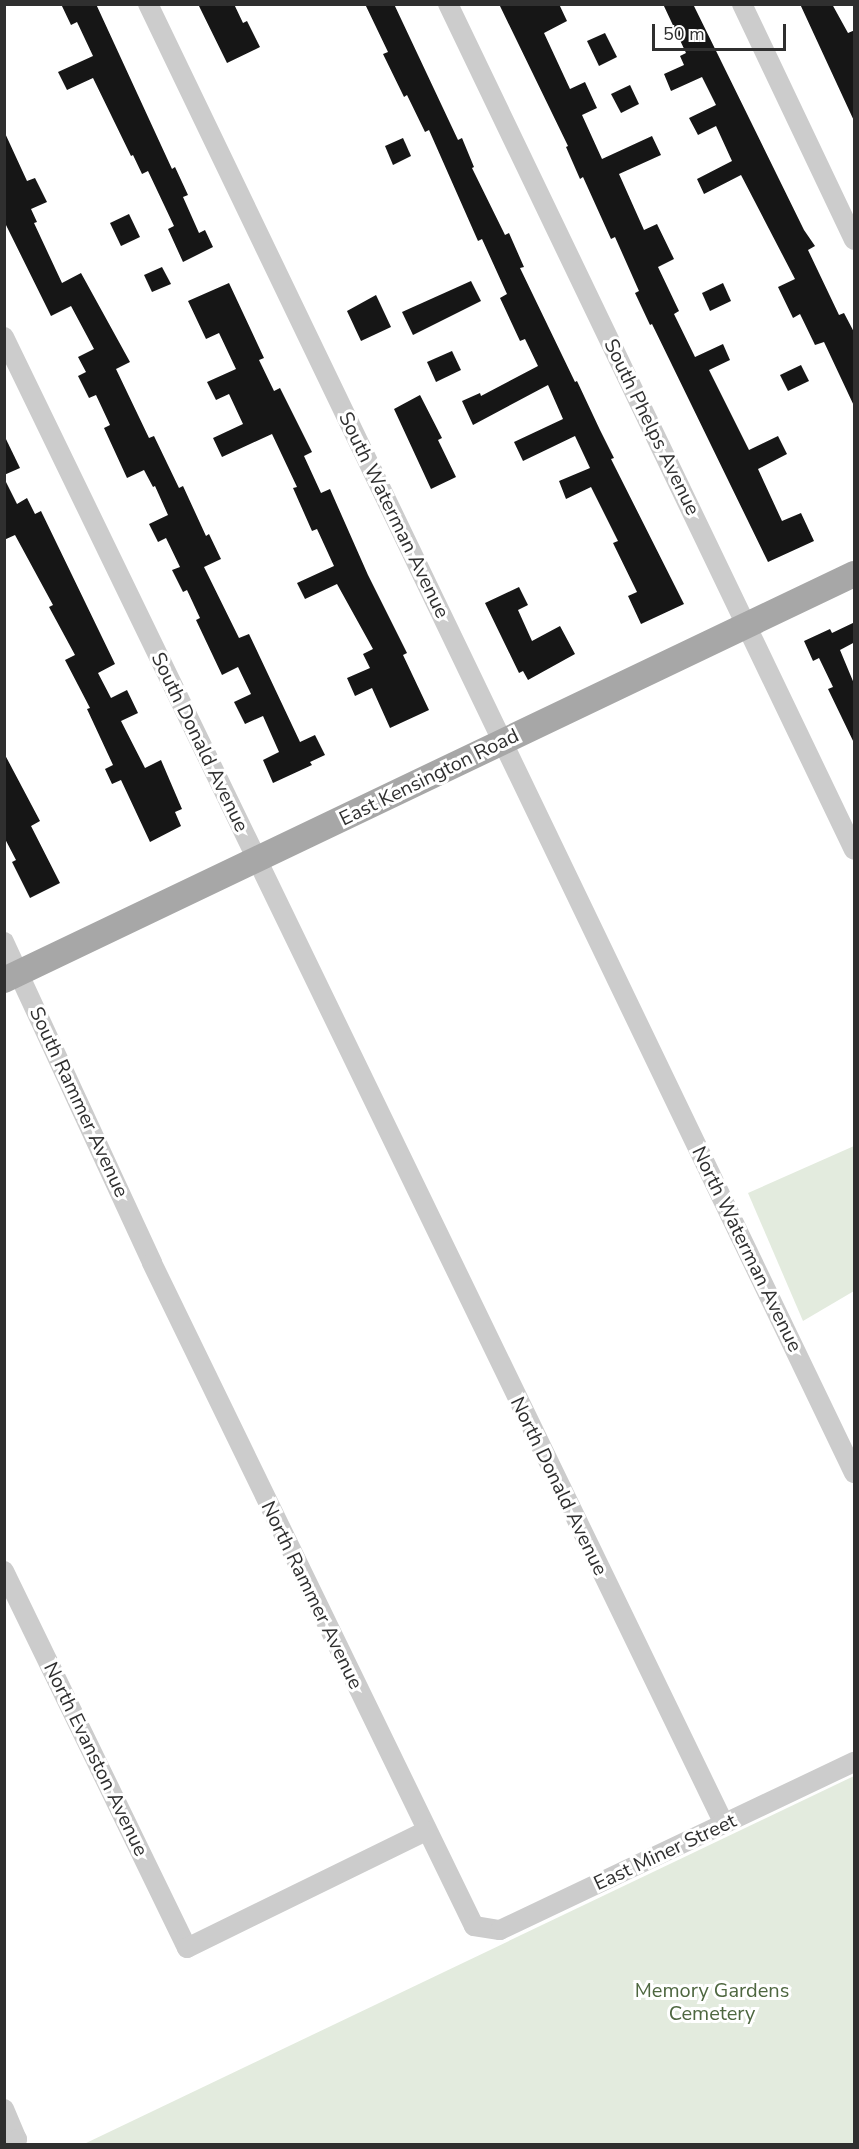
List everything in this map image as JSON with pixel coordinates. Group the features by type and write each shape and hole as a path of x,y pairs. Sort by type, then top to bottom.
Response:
{"main road":[{"name":"East Kensington Road","path":"12,977 855,574"}],"street":[{"name":"South Waterman Avenue","path":"148,4 639,1026"},
{"name":"South Phelps Avenue","path":"448,4 855,850"},
{"path":"742,4 855,240"},
{"name":"South Donald Avenue","path":"4,337 394,1148"},
{"name":"South Rammer Avenue","path":"4,942 12,977 152,1263"},
{"name":"North Waterman Avenue","path":"639,1026 855,1473"},
{"name":"North Donald Avenue","path":"394,1148 724,1824"},
{"name":"North Rammer Avenue","path":"152,1263 474,1926"},
{"name":"North Evanston Avenue","path":"4,1570 187,1948 426,1831"},
{"name":"East Miner Street","path":"474,1926 500,1930 855,1762"},
{"path":"4,2109 17,2139 15,2145"}],"green space":[{"path":"854,1146 854,1291 803,1321 748,1193"},
{"name":"Memory Gardens Cemetery","path":"854,1776 854,2144 84,2144"}],"building":[{"path":"61,4 96,4 172,169 175,167 188,195 183,197 199,233 205,230 213,247 183,262 168,229 174,226 148,171 142,174 133,155 131,156 93,78 67,90 58,72 93,56 77,22 71,25"},
{"path":"198,4 234,4 243,23 247,21 260,47 227,63"},
{"path":"365,4 394,4 458,140 462,138 474,167 472,168 505,235 509,233 524,267 520,268 614,458 611,459 684,604 641,624 628,596 637,592 613,543 618,541 591,487 566,499 559,481 590,468 575,436 523,461 514,442 563,419 548,385 473,425 462,401 480,393 481,396 538,366 525,339 520,341 500,298 507,294 482,239 478,241 429,130 425,132 407,95 404,97 383,54 388,52"},
{"path":"499,4 559,4 567,21 544,33 570,89 585,82 597,108 582,115 602,159 652,136 661,155 619,174 644,230 657,224 674,259 658,267 679,311 674,314 695,357 723,344 730,360 709,370 749,450 778,436 787,454 758,469 782,521 801,513 814,541 768,562 652,324 650,325 635,293 639,291 615,237 611,239 583,177 580,179 566,147 568,146"},
{"path":"663,4 693,4 804,230 815,246 808,250 839,315 844,313 855,334 855,408 824,342 815,345 800,314 793,318 778,287 795,279 741,175 704,194 697,179 732,161 716,126 698,135 689,118 716,105 702,77 671,91 664,74 684,65 680,56 686,53"},
{"path":"800,4 832,4 848,33 855,30 855,123"},
{"path":"605,33 617,57 599,66 587,41"},
{"path":"630,85 639,104 621,113 611,94"},
{"path":"4,131 27,181 35,178 47,202 31,209 37,222 34,223 62,283 81,273 130,362 116,369 149,438 154,436 179,488 183,486 206,536 209,534 221,559 204,567 239,638 249,634 300,742 315,735 325,755 310,762 312,765 273,783 263,760 279,752 263,716 245,724 234,702 251,694 238,667 222,675 196,620 200,618 187,590 183,592 172,570 180,567 166,538 158,542 149,524 168,515 155,486 153,487 144,470 127,478 104,428 110,425 96,395 89,398 78,376 86,372 78,357 94,349 71,306 51,316 4,221"},
{"path":"403,138 411,156 393,165 385,146"},
{"path":"129,214 140,237 121,246 110,223"},
{"path":"162,267 171,284 152,292 144,275"},
{"path":"471,281 481,301 413,335 402,312"},
{"path":"229,283 264,358 259,360 274,391 280,388 312,452 304,456 321,493 330,489 368,575 407,653 403,655 429,710 390,728 372,688 355,696 347,678 370,668 363,654 373,649 337,584 305,599 297,583 334,566 317,529 312,531 293,488 297,487 272,434 222,457 213,438 243,424 229,394 216,400 207,382 236,369 219,333 206,339 188,301"},
{"path":"723,283 731,301 710,311 702,293"},
{"path":"376,295 391,327 361,341 347,311"},
{"path":"452,351 461,370 436,382 427,362"},
{"path":"801,365 809,381 788,391 780,375"},
{"path":"420,395 442,438 438,440 456,477 431,489 394,409"},
{"path":"4,435 20,468 4,475"},
{"path":"4,478 17,504 27,498 35,514 41,511 115,664 98,673 111,698 127,690 138,713 121,721 145,768 161,760 182,809 175,812 181,826 150,842 121,780 112,784 105,769 113,765 87,709 90,708 65,660 75,655 49,607 53,605 15,535 4,540"},
{"path":"519,587 528,605 518,610 532,641 560,626 575,654 528,680 523,671 519,673 485,603"},
{"path":"855,622 855,642 840,650 855,686 855,745 828,689 833,687 819,658 813,661 804,641 830,629 832,633"},
{"path":"4,753 40,821 31,826 60,883 30,898 12,862 16,860 4,837"}]}
